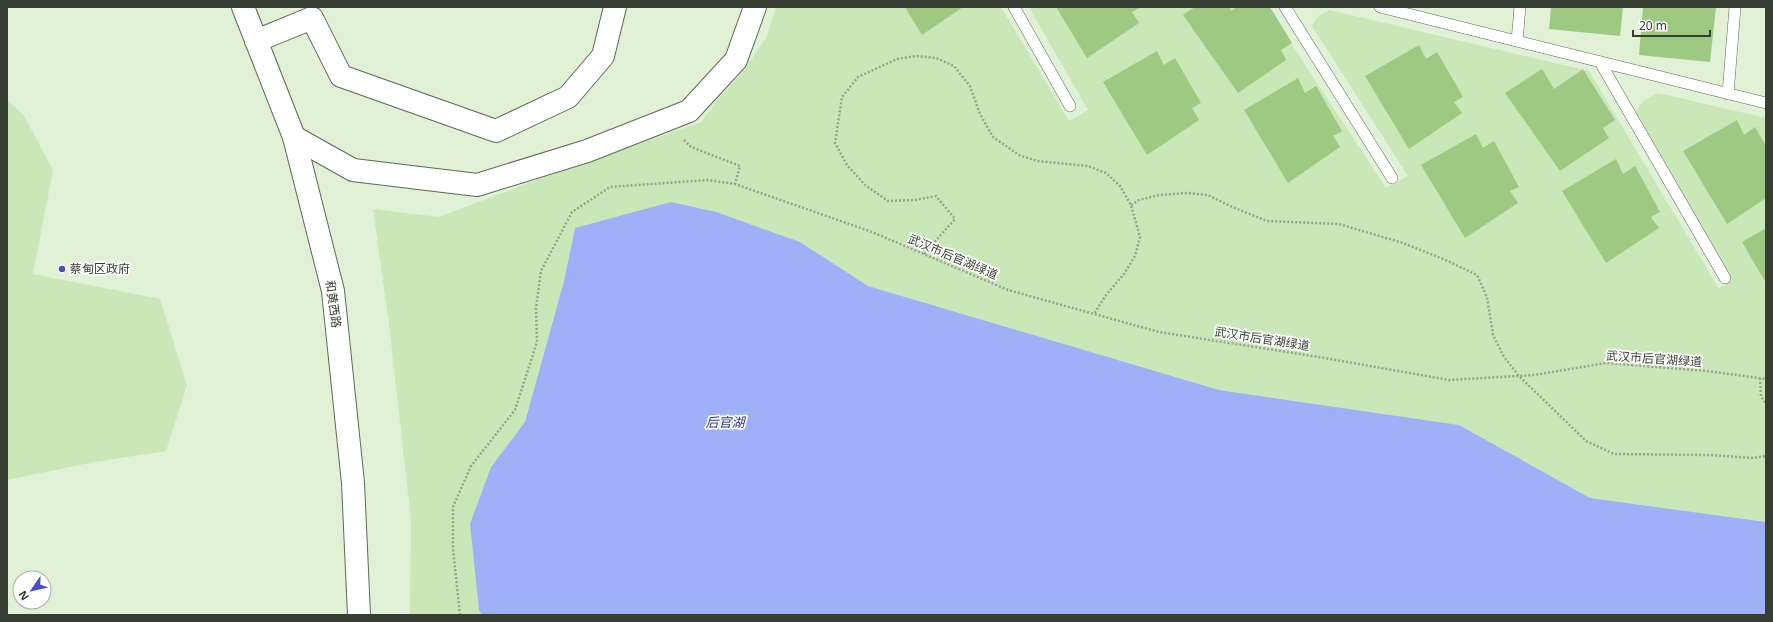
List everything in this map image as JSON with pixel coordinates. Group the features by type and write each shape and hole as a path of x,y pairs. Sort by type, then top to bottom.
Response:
{"street":[{"name":"和黄西路","path":"243,7 294,137 333,291 353,483 359,615"},
{"path":"256,41 312,18 341,76 496,131 568,97 603,56 616,7"},
{"path":"294,137 353,170 477,185 587,151 689,111 736,60 755,7"}],"lane":[{"path":"1014,7 1070,106"},
{"path":"1285,7 1392,178"},
{"path":"1380,7 1766,103"},
{"path":"1517,41 1520,7"},
{"path":"1728,94 1735,7"},
{"path":"1600,62 1725,278"}],"path":[{"path":"923,254 955,219 936,196 915,200 888,201 865,184 847,165 835,143 842,98 858,77 897,59 916,56 936,58 954,66 970,86 980,114 993,138 1019,156 1037,161 1088,166 1106,173 1120,186 1132,205 1140,237 1134,256 1124,274 1106,295 1094,314"},
{"path":"667,120 691,147 740,166 735,184"},
{"name":"武汉市后官湖绿道","path":"460,615 453,549 453,507 471,466 515,410 537,342 536,308 541,271 572,212 610,187 707,180 735,184 872,232 1008,290 1159,332 1319,357 1449,380 1519,376 1606,363 1707,371 1766,379"},
{"path":"1132,205 1139,200 1159,195 1188,193 1208,195 1267,221 1339,224 1403,243 1448,261 1477,276 1487,297 1493,335 1504,357 1519,376 1586,441 1614,454 1710,455 1753,458 1766,456"},
{"path":"1760,378 1761,397 1766,403"}],"green space":[{"path":"776,7 1001,7 1069,121 1088,110 1029,7 1267,7 1386,188 1408,176 1312,26 1318,16 1329,10 1589,71 1719,289 1732,280 1636,112 1643,101 1658,93 1766,118 1766,522 1590,498 1459,425 1219,390 868,286 800,242 575,228 564,281 525,422 491,467 479,610 482,615 410,615 411,520 389,324 373,209 439,217 552,174 701,122 719,98 741,74 766,38"},
{"path":"7,101 23,114 53,170 33,274 160,299 187,385 166,451 94,462 7,480"}],"water":[{"name":"后官湖","path":"671,202 716,212 800,242 868,286 1219,390 1459,425 1590,498 1766,522 1766,615 482,615 479,610 470,524 491,467 525,422 564,281 575,228"}],"building":[{"path":"905,7 963,7 922,35"},
{"path":"1056,7 1141,7 1132,12 1139,23 1087,58"},
{"path":"1195,7 1229,7 1231,11 1237,7 1270,7 1292,43 1281,50 1286,60 1238,93 1183,15"},
{"path":"1551,7 1623,7 1620,36 1549,29"},
{"path":"1643,7 1716,7 1710,62 1639,55"},
{"path":"1419,45 1426,59 1437,52 1463,97 1454,102 1462,113 1409,149 1365,76"},
{"path":"1157,51 1164,65 1175,58 1201,103 1192,108 1199,120 1147,155 1103,82"},
{"path":"1542,69 1554,89 1583,69 1615,120 1603,128 1609,138 1560,171 1505,93"},
{"path":"1298,78 1305,93 1316,86 1342,131 1333,136 1340,147 1288,183 1244,110"},
{"path":"1737,120 1744,135 1755,127 1766,146 1766,198 1727,224 1683,151"},
{"path":"1476,134 1483,148 1494,141 1519,187 1510,191 1518,203 1465,238 1421,165"},
{"path":"1616,159 1623,174 1635,166 1660,212 1651,217 1659,228 1606,263 1562,191"},
{"path":"1766,228 1766,283 1742,242"}],"place":[{"name":"蔡甸区政府","path":"62,269"}]}
